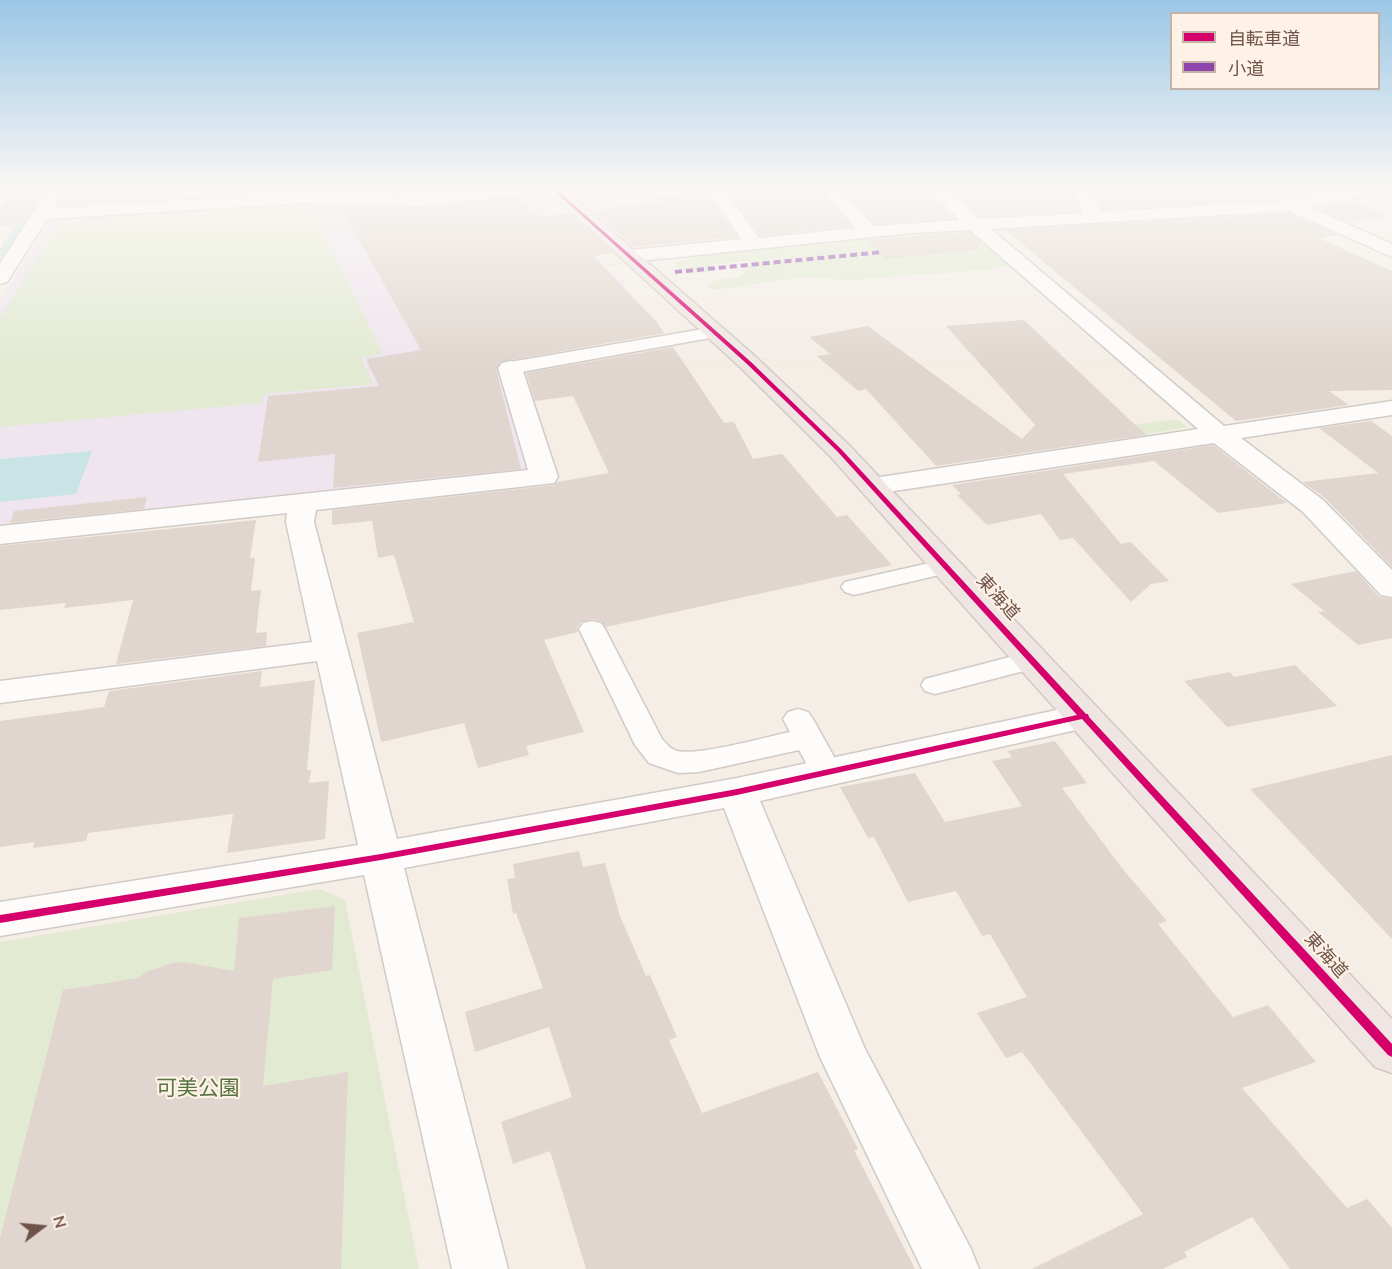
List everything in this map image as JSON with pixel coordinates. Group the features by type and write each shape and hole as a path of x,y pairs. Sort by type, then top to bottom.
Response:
{"highway":[{"name":"東海道","path":"609,248 620,260 715,332 808,418 874,486 1392,1052"}],"street":[{"path":"0,278 20,248"},
{"path":"620,260 712,248"},
{"path":"1002,248 1219,434 1313,506 1392,588"},
{"path":"0,535 544,477 510,368"},
{"path":"874,486 1392,408"},
{"path":"302,503 300,522 480,1269"},
{"path":"0,692 307,653 330,648"},
{"path":"0,919 381,857 737,792 1085,716"},
{"path":"737,792 844,1057 951,1269"}],"lane":[{"path":"510,368 715,332"},
{"path":"854,587 947,566"},
{"path":"592,629 650,745 660,756 678,762 699,761 803,729 828,773"},
{"path":"935,685 1033,660"}],"path":[{"path":"620,260 662,257"}],"shaded area":[{"path":"33,248 586,248 629,288 502,308 539,359 500,366 530,469 0,524 0,301"}],"green space":[{"path":"42,248 332,248 383,354 361,358 373,384 264,394 262,403 0,427 0,318"},
{"path":"732,248 992,248 1010,264 997,269 852,280 802,277 715,290 708,287 709,283 740,276 751,261 712,264 710,271 700,273 683,271 675,265 680,260 698,258 692,252"},
{"path":"1178,420 1187,427 1131,437 1118,427"},
{"name":"可美公園","path":"320,889 345,900 419,1269 0,1269 0,942"}],"water":[{"path":"92,451 76,494 0,502 0,459"}],"building":[{"path":"364,248 608,248 613,253 593,256 656,321 664,333 500,362 496,369 521,469 333,488 335,454 258,462 268,396 379,386 366,359 421,350"},
{"path":"875,248 978,248 976,250 885,259"},
{"path":"1027,248 1342,248 1392,271 1392,390 1329,391 1349,405 1236,421"},
{"path":"1024,320 1146,435 936,466 866,389 858,391 817,356 830,354 809,337 868,326 1022,439 1035,425 946,326"},
{"path":"673,347 724,423 734,422 753,459 782,454 837,517 847,515 892,565 606,627 601,621 592,619 581,622 577,628 578,632 544,640 584,732 526,746 529,755 478,768 464,723 381,742 357,633 414,622 394,555 378,558 372,521 332,525 332,510 554,485 557,482 609,473 573,396 535,401 526,373"},
{"path":"1371,421 1392,436 1392,567 1325,498 1303,482 1378,473 1319,428"},
{"path":"1213,445 1287,503 1218,513 1154,461 1063,474 1121,544 1131,542 1169,581 1151,584 1131,602 1073,538 1060,540 1041,514 987,525 957,495 961,494 952,485"},
{"path":"147,497 144,509 10,523 14,511"},
{"path":"256,520 250,558 255,558 251,591 261,590 256,633 267,632 266,646 116,664 133,600 64,608 66,603 0,610 0,546"},
{"path":"1356,571 1379,597 1392,599 1392,638 1358,645 1318,612 1324,611 1291,584"},
{"path":"1295,665 1337,706 1227,727 1184,681 1230,672 1234,677"},
{"path":"262,671 260,687 315,680 307,770 311,770 309,783 329,781 325,839 227,853 233,814 88,833 86,841 33,848 35,842 0,847 0,721 104,707 109,691"},
{"path":"1055,741 1087,783 1062,788 1121,867 1167,921 1158,924 1233,1017 1268,1005 1316,1062 1242,1088 1347,1208 1367,1199 1392,1228 1392,1269 1290,1269 1252,1217 1184,1252 1187,1257 1163,1269 1032,1269 1143,1214 1022,1052 1006,1058 977,1013 1027,997 990,934 982,936 956,891 908,902 874,837 868,838 840,787 915,773 945,822 1022,806 992,761 1012,757 1007,751"},
{"path":"1392,755 1392,939 1250,789"},
{"path":"579,851 583,867 605,863 620,916 646,976 650,975 677,1037 669,1040 702,1113 818,1072 858,1149 854,1150 915,1269 586,1269 550,1151 513,1164 501,1122 572,1097 549,1027 475,1052 465,1012 543,988 516,913 513,914 507,879 515,878 513,864"},
{"name":"可美公園","path":"335,906 332,970 273,979 263,1086 348,1072 341,1269 0,1269 0,1238 63,990 138,978 148,971 172,963 184,962 234,971 239,918"}],"waterway":[{"path":"0,254 4,248"}],"marked path":[{"path":"675,272 883,252"}],"cycle path":[{"path":"620,248 749,363 839,450 1392,1052"},
{"path":"0,919 381,857 737,792 1085,716"}]}
